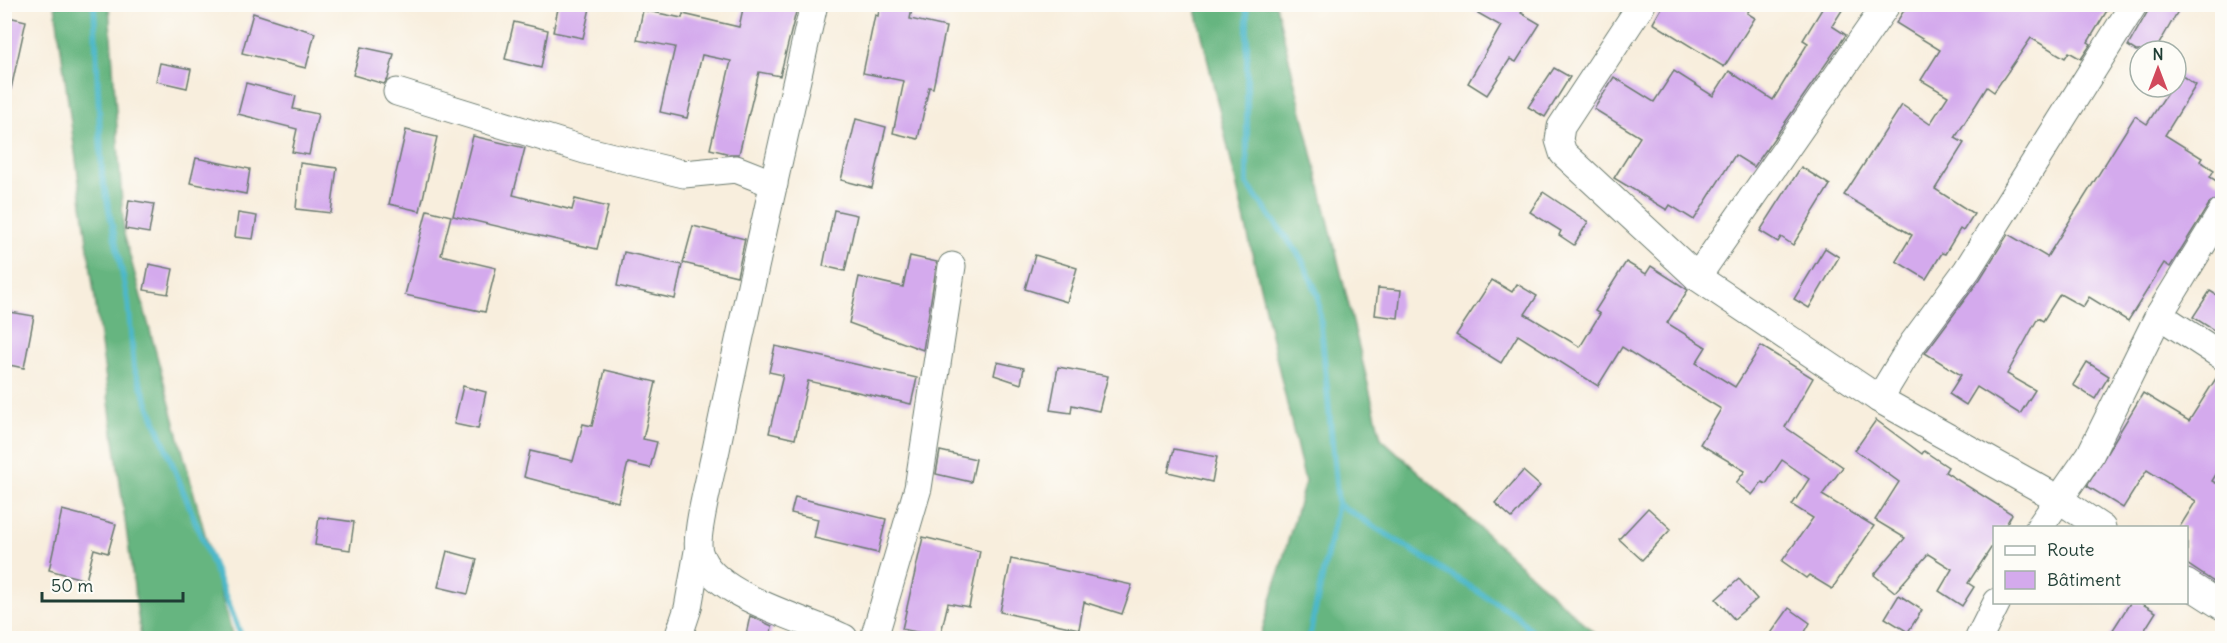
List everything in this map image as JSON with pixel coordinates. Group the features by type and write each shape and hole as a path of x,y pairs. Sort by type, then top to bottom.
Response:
{"street":[{"path":"678,639 687,608 701,525 733,367 814,4"},
{"path":"1642,4 1560,127 1559,140 1563,153 1697,277 1879,399 2057,498 2099,526"},
{"path":"1697,277 1887,4"},
{"path":"1879,399 1913,343 1967,270 2134,4"},
{"path":"397,92 588,151 684,174 736,170 774,184"},
{"path":"2040,526 2057,498 2090,455 2159,315 2223,212"},
{"path":"874,639 918,488 952,266"},
{"path":"2159,315 2223,356"},
{"path":"698,551 708,570 724,586 844,639"},
{"path":"2188,584 2223,606"},
{"path":"1979,639 1996,604"}],"green space":[{"path":"55,5 109,5 124,234 233,638 141,638"},
{"path":"1195,5 1276,5 1381,438 1600,638 1260,638 1305,482"}],"building":[{"path":"559,4 591,4 583,38 553,32"},
{"path":"744,4 798,4 780,76 759,72 739,154 730,154 710,149 731,61 702,55 687,118 660,112 675,47 637,40 643,10 682,18 683,14 739,27"},
{"path":"880,4 913,4 910,19 946,27 933,88 929,87 918,139 893,133 904,81 863,73 875,15 878,16"},
{"path":"1462,4 1527,4 1521,13 1540,24 1516,62 1510,59 1487,95 1468,83 1501,26"},
{"path":"1664,4 1754,4 1747,13 1755,18 1724,67 1653,23"},
{"path":"1825,4 1846,4 1832,26 1846,35 1754,167 1735,155 1694,220 1670,205 1667,210 1614,178 1640,137 1594,109 1614,77 1654,102 1674,71 1713,96 1729,71 1773,100 1808,43 1803,40"},
{"path":"1908,4 2111,4 2088,42 2091,44 2081,59 2069,52 2065,58 2031,38 1994,92 1987,87 1955,138 1964,143 1935,189 1974,214 1963,231 1960,229 1945,254 1942,253 1926,279 1896,261 1912,235 1844,195 1902,105 1930,124 1948,96 1921,80 1940,50 1896,23"},
{"path":"2152,4 2182,4 2162,39 2132,39"},
{"path":"253,13 315,33 306,68 242,53"},
{"path":"4,16 26,21 11,89 4,88"},
{"path":"514,22 548,30 541,68 505,59"},
{"path":"361,47 394,54 388,79 384,84 353,75"},
{"path":"160,63 191,69 187,88 156,81"},
{"path":"1554,68 1570,77 1545,117 1528,107"},
{"path":"2188,80 2196,85 2188,98"},
{"path":"246,83 296,96 293,109 318,114 309,155 292,152 297,129 238,114"},
{"path":"2163,99 2187,99 2165,135 2202,158 2200,161 2214,170 2210,177 2223,185 2223,196 2209,204 2170,267 2164,263 2128,321 2089,297 2083,307 2060,294 2043,321 2038,318 2007,374 2035,390 2020,414 1977,387 1966,405 1949,394 1961,375 1925,353 1980,279 2008,234 2047,257 2135,116 2147,124"},
{"path":"856,119 886,127 872,188 841,180"},
{"path":"406,130 437,137 420,211 389,204"},
{"path":"473,136 525,148 513,195 572,210 575,199 608,207 597,249 453,216"},
{"path":"196,158 250,169 246,194 190,183"},
{"path":"300,163 337,168 331,213 296,209"},
{"path":"1801,167 1830,185 1793,245 1781,237 1778,242 1760,231"},
{"path":"1543,192 1588,222 1574,245 1559,235 1561,231 1530,212"},
{"path":"129,200 154,204 149,233 125,229"},
{"path":"427,210 451,216 441,255 496,268 485,312 405,295"},
{"path":"834,210 857,215 845,271 823,266"},
{"path":"238,213 257,216 253,239 235,237"},
{"path":"693,226 745,239 737,276 683,263"},
{"path":"1825,248 1839,257 1809,308 1794,299"},
{"path":"624,252 682,265 675,299 617,286"},
{"path":"1035,255 1077,268 1067,302 1025,289"},
{"path":"910,256 937,262 923,350 849,323 859,277 903,287"},
{"path":"1626,262 1646,274 1651,266 1688,290 1667,323 1706,347 1696,363 1735,387 1761,346 1813,378 1785,427 1843,467 1822,495 1874,526 1832,589 1809,575 1806,578 1782,561 1813,518 1792,505 1809,479 1782,460 1766,484 1762,482 1752,495 1736,483 1745,471 1700,444 1721,409 1622,347 1598,386 1518,335 1501,363 1456,335 1492,280 1512,292 1517,284 1537,296 1525,314 1580,347 1600,314 1595,311"},
{"path":"149,264 173,269 168,294 144,290"},
{"path":"1378,288 1401,290 1398,318 1375,315"},
{"path":"2210,291 2223,299 2223,336 2193,317"},
{"path":"4,311 34,316 24,368 4,364"},
{"path":"775,346 917,378 911,404 808,381 795,439 769,433 783,375 769,372"},
{"path":"997,362 1024,368 1021,384 994,375"},
{"path":"2087,362 2109,376 2095,399 2073,385"},
{"path":"1058,367 1108,376 1099,411 1072,405 1071,413 1050,410"},
{"path":"605,370 656,382 643,439 657,442 650,468 628,463 618,502 524,477 530,451 573,461 583,424 592,426"},
{"path":"2220,372 2223,463 2212,481 2223,487 2223,569 2214,582 2188,565 2188,526 2180,526 2196,501 2147,470 2123,508 2087,486 2143,393 2189,421"},
{"path":"463,386 486,392 478,429 454,424"},
{"path":"1876,420 1922,454 1924,451 1948,467 1945,472 2012,514 2005,526 1993,526 1993,545 1968,583 1974,587 1962,606 1939,591 1952,569 1928,554 1895,592 1874,575 1905,538 1875,520 1899,482 1855,450"},
{"path":"1174,449 1217,457 1212,482 1168,472"},
{"path":"940,451 976,459 971,482 936,474"},
{"path":"1523,471 1540,486 1512,518 1495,503"},
{"path":"795,497 886,519 878,553 814,538 818,519 791,513"},
{"path":"1648,508 1671,529 1642,560 1619,539"},
{"path":"62,510 116,524 108,553 94,549 86,580 49,570"},
{"path":"319,517 354,522 350,550 315,545"},
{"path":"923,537 980,551 969,607 948,603 940,637 902,629"},
{"path":"447,551 477,559 468,594 438,587"},
{"path":"1011,559 1132,585 1122,614 1084,602 1079,629 1000,612"},
{"path":"1739,579 1757,599 1734,619 1716,599"},
{"path":"1899,595 1922,610 1908,632 1885,618"},
{"path":"2129,604 2143,604 2156,612 2139,639 2107,639"},
{"path":"1789,608 1810,623 1801,639 1767,639"},
{"path":"750,616 772,626 770,639 745,639"}],"waterway":[{"path":"94,4 102,176 128,301 134,368 242,638"},
{"path":"1243,4 1247,12 1247,184 1301,258 1318,295 1338,504 1309,638"},
{"path":"1338,504 1517,616 1538,638"}]}
